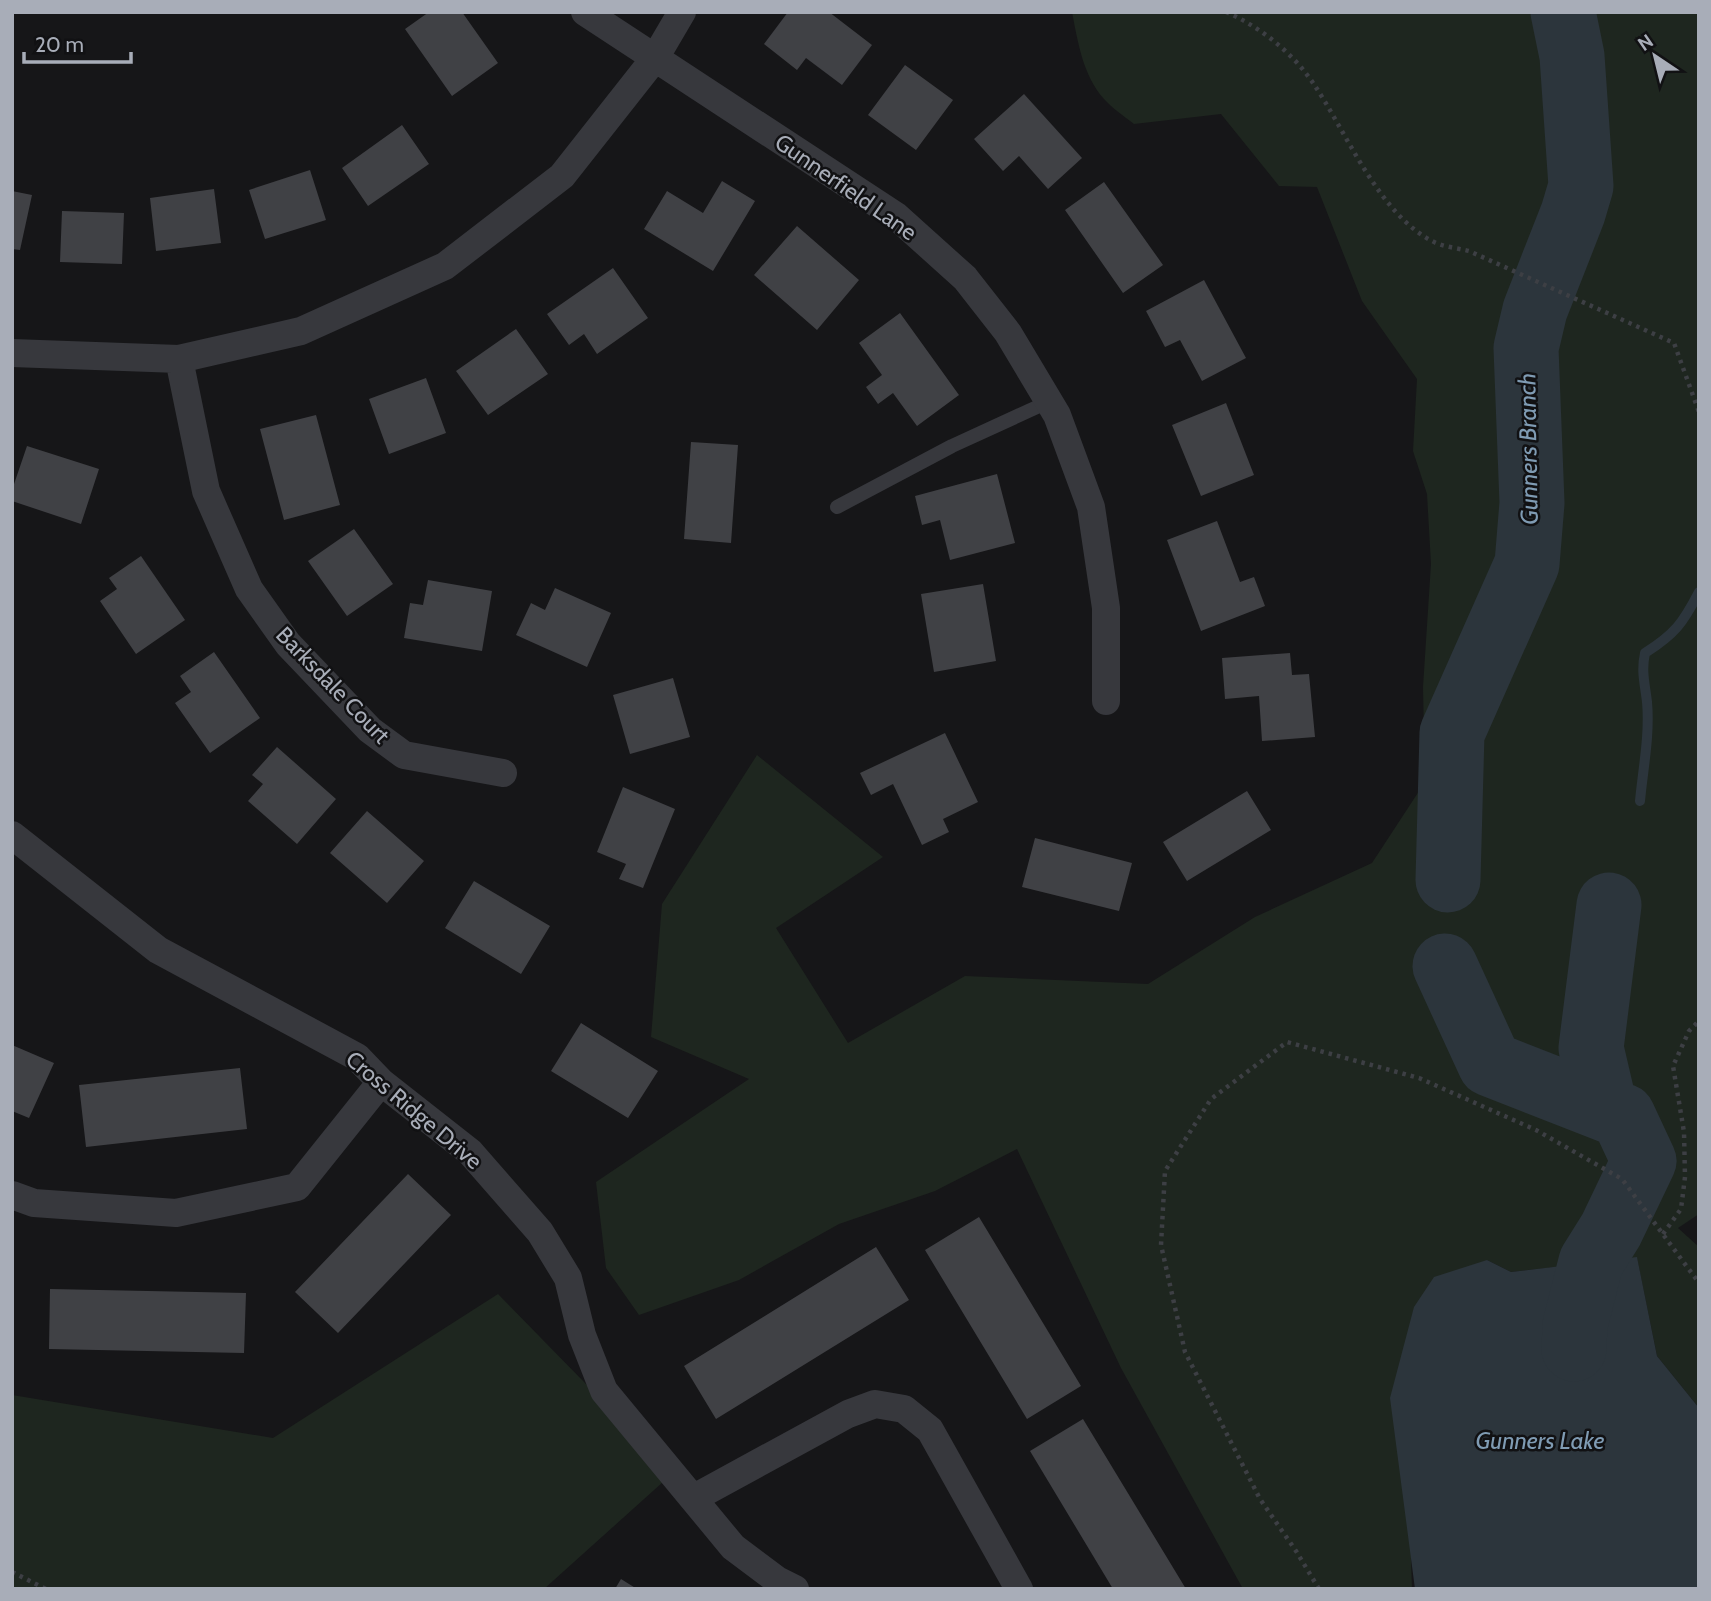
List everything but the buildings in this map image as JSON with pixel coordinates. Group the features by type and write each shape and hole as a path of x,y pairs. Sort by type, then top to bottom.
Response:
{"street":[{"name":"Gunnerfield Lane","path":"585,12 895,216 965,278 1008,333 1056,415 1091,507 1106,608 1106,701"},
{"path":"12,353 179,359 301,331 444,266 562,176 655,58 682,12"},
{"name":"Barksdale Court","path":"179,359 206,491 249,589 288,644 370,730 404,755 503,773"},
{"name":"Cross Ridge Drive","path":"12,835 158,950 357,1057 381,1082 470,1152 540,1232 568,1278 582,1335 604,1391 733,1547 777,1580 795,1589"},
{"path":"12,1195 34,1203 176,1213 297,1187 381,1082"},
{"path":"694,1498 848,1414 875,1404 904,1409 930,1430 1019,1589"}],"lane":[{"path":"837,507 952,446 1048,402"}],"path":[{"path":"1226,12 1266,35 1288,54 1312,81 1364,170 1412,227 1433,242 1469,251 1674,343 1699,412"},
{"path":"1663,1234 1681,1209 1685,1177 1684,1132 1673,1066 1689,1031 1699,1021"},
{"path":"1319,1589 1260,1499 1185,1352 1161,1245 1165,1171 1211,1099 1287,1042 1419,1078 1536,1130 1622,1179 1699,1283"},
{"path":"12,1572 46,1589"}],"shaded area":[{"path":"1072,12 1699,12 1699,1214 1678,1228 1699,1247 1699,1408 1657,1356 1637,1258 1511,1272 1487,1260 1411,1560 1412,1589 1243,1589 1121,1368 1017,1149 935,1191 839,1224 739,1280 639,1315 606,1268 596,1182 749,1079 651,1037 662,904 757,755 883,857 776,928 848,1043 965,976 1148,984 1255,917 1372,863 1425,782 1423,687 1431,564 1427,494 1413,451 1417,379 1362,301 1317,187 1279,186 1221,114 1134,124 1107,103 1091,80 1082,58"},
{"path":"498,1294 673,1473 544,1589 12,1589 12,1395 273,1438"}],"water":[{"name":"Gunners Lake","path":"1637,1257 1657,1356 1699,1408 1699,1589 1415,1589 1390,1398 1414,1307 1434,1277 1487,1260 1511,1272"}],"waterway":[{"name":"Gunners Branch","path":"1448,880 1452,733 1527,564 1532,503 1526,348 1535,310 1581,186 1572,56 1563,12"},
{"path":"1640,801 1648,726 1643,672 1645,653 1677,627 1699,592"},
{"path":"1605,1108 1591,1048 1609,905"},
{"name":"Gunners Branch","path":"1445,966 1490,1064 1623,1116 1644,1161 1611,1230 1591,1262 1575,1325 1574,1349"}]}
